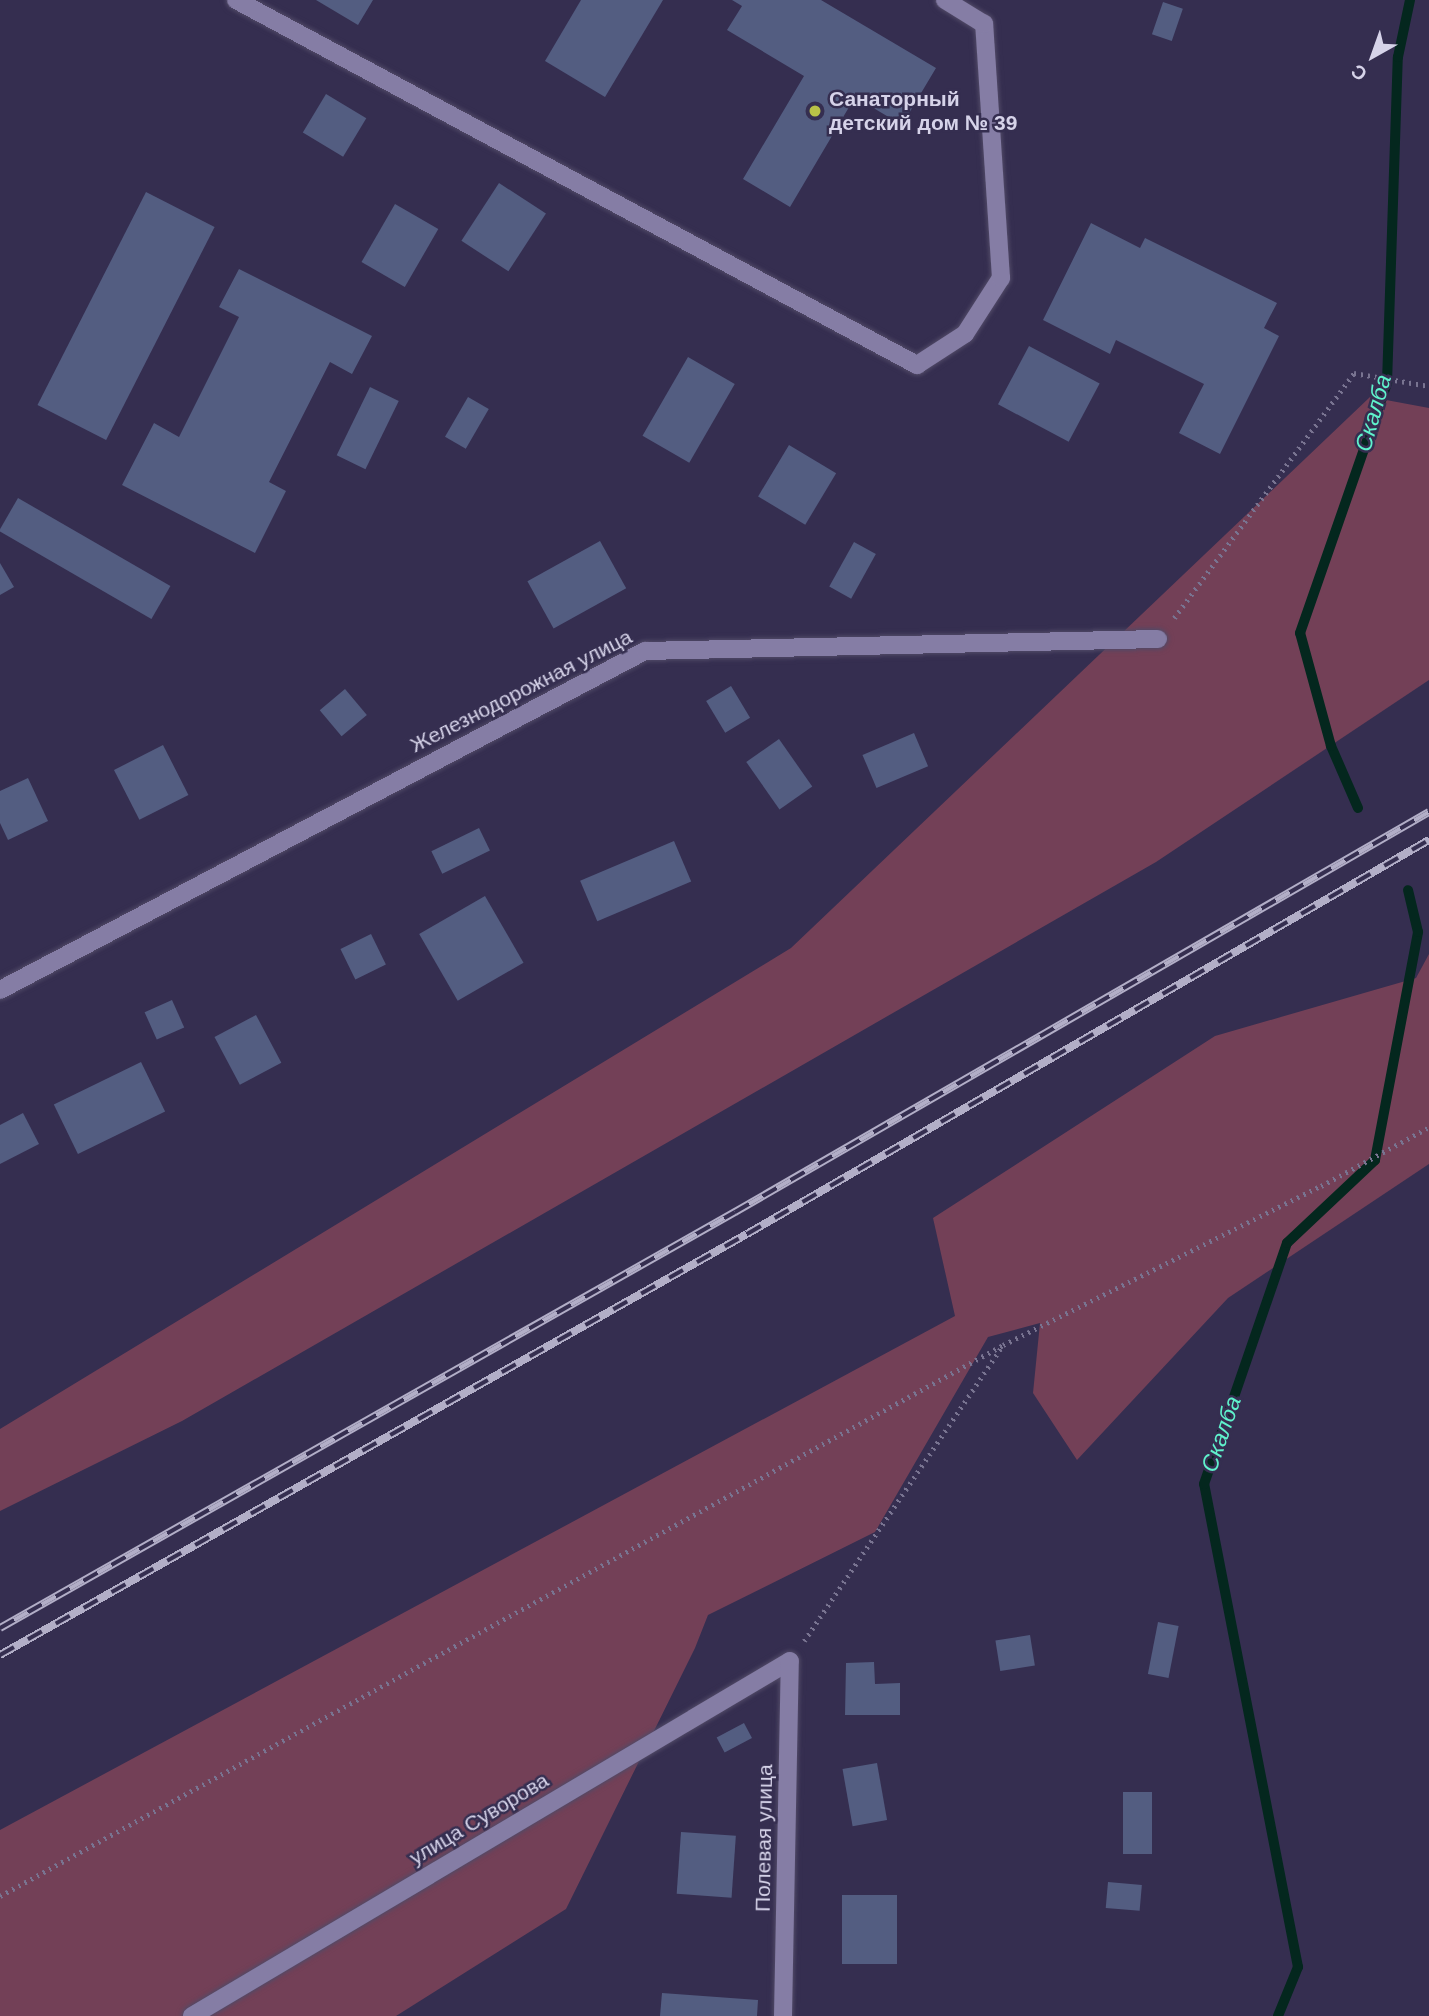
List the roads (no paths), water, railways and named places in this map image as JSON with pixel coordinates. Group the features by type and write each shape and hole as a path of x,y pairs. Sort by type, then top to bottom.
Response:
{"street":[{"path":"236,0 917,365 965,334 1001,278 984,24 945,0"},
{"name":"Железнодорожная улица","path":"0,990 645,651 1158,639"},
{"name":"улица Суворова","path":"192,2016 790,1661"},
{"name":"Полевая улица","path":"783,2016 790,1661"}],"waterway":[{"name":"Скалба","path":"1358,808 1331,746 1300,633 1387,383 1398,57 1410,0"},
{"name":"Скалба","path":"1278,2016 1298,1967 1204,1484 1287,1243 1375,1160 1418,932 1408,890"}],"railway":[{"path":"0,1628 735,1212 1429,812"},
{"path":"0,1655 747,1234 1429,840"}],"place":[{"name":"Санаторный детский дом № 39","path":"815,111"}]}
